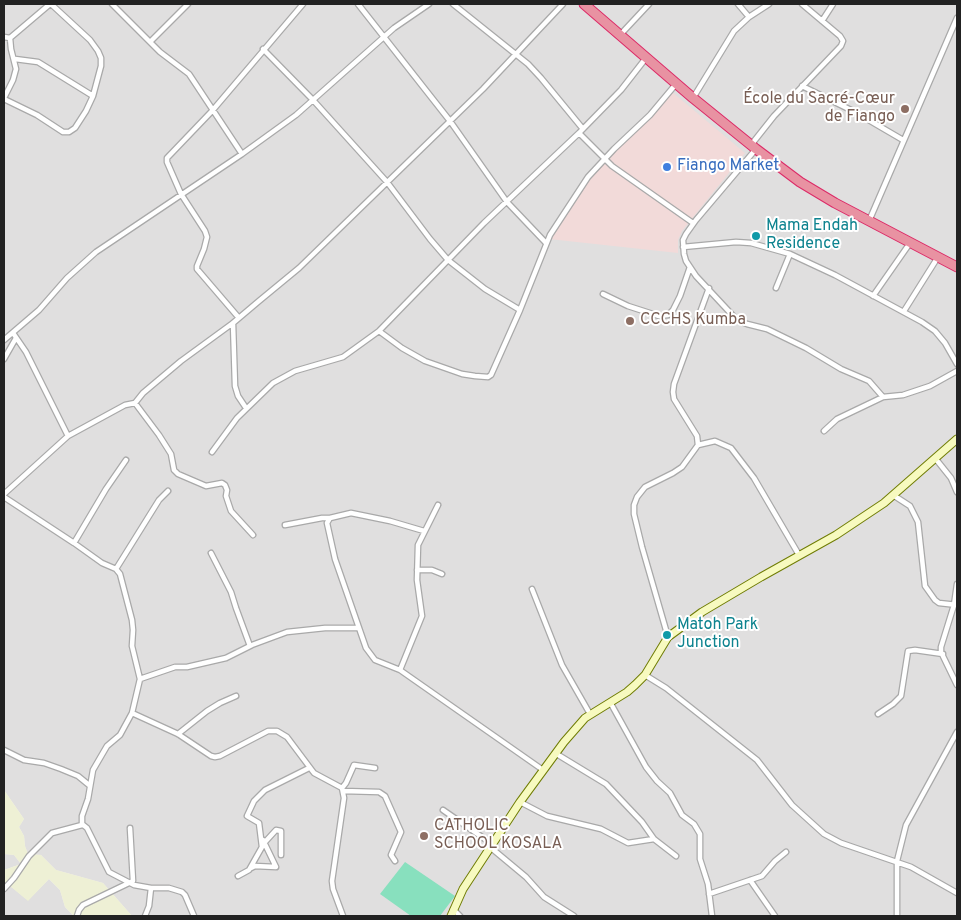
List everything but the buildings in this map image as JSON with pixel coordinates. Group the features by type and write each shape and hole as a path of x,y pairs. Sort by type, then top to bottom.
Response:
{"highway":[{"path":"584,4 693,98 754,147 807,186 868,222 957,267"}],"main road":[{"path":"452,913 463,889 520,802 555,753 578,724 590,714 627,692 645,674 668,637 702,612 836,535 884,503 957,439"}],"street":[{"path":"4,37 10,38 50,4 98,51 101,58 101,66 93,96 75,128 69,132 63,132 20,105 4,98 16,72 10,38"},
{"path":"112,4 160,52 189,74 242,154"},
{"path":"150,42 188,4"},
{"path":"239,318 197,269 207,237 205,230 181,194 167,162 168,156 212,111 303,4"},
{"path":"358,4 450,121 507,202 546,243"},
{"path":"4,340 39,310 67,278 96,252 242,154 313,100 383,38 429,4"},
{"path":"453,4 528,64 541,78 581,131 616,169 693,223"},
{"path":"82,824 89,785 96,764 107,746 120,735 132,713 140,679 132,646 133,630 127,597 122,577 116,569 102,563 4,495 68,436 125,405 135,403 143,393 181,360 233,323 299,268 450,121 563,4"},
{"path":"620,35 649,4"},
{"path":"738,4 749,17"},
{"path":"693,98 729,40 749,17 769,4"},
{"path":"802,4 840,36 843,42 774,116 754,147 693,223 686,234 683,246 686,261 737,320 767,329 806,348 840,369 869,381 883,397"},
{"path":"822,21 833,4"},
{"path":"868,222 881,197 903,140 957,18"},
{"path":"263,49 313,100 387,182 448,260 485,289 520,310"},
{"path":"212,452 246,408 273,383 295,371 343,356 379,331 448,260 581,131 621,90 646,58"},
{"path":"15,60 38,62 93,96"},
{"path":"379,331 402,348 425,361 462,374 488,377 494,372 550,235 578,192 604,158 650,115 676,84"},
{"path":"802,86 855,112 903,140"},
{"path":"683,246 744,242 762,245 790,254 904,311 935,331 945,343 957,364"},
{"path":"873,296 910,244"},
{"path":"776,288 790,254"},
{"path":"904,311 938,258"},
{"path":"603,294 628,306 659,316 668,315 673,310 680,296 690,267"},
{"path":"698,445 697,436 674,398 673,392 709,288"},
{"path":"233,323 235,386 238,396 246,408"},
{"path":"13,333 26,352 68,436"},
{"path":"4,358 16,338"},
{"path":"824,431 838,419 883,397 903,395 957,371"},
{"path":"135,403 171,454 174,470 178,474 206,486 222,483 227,490 226,496 232,511 253,536"},
{"path":"668,637 642,547 634,514 634,505 637,497 645,487 682,467 698,445 715,441 731,448 754,478 799,555"},
{"path":"936,458 951,478 957,492"},
{"path":"74,543 106,489 126,460"},
{"path":"116,569 159,500 168,491"},
{"path":"893,495 910,506 918,522 925,586 939,603 956,605"},
{"path":"400,670 422,616 417,570 418,545 438,505"},
{"path":"286,525 351,513 424,531"},
{"path":"330,518 327,523 330,535 358,628 366,648 375,660 400,670 543,770"},
{"path":"211,552 232,592 250,646"},
{"path":"417,570 432,570 442,574"},
{"path":"957,584 956,605 941,647 957,685"},
{"path":"532,589 562,664 590,714"},
{"path":"140,679 175,668 226,658 250,646 293,631 334,627 358,628"},
{"path":"878,714 901,696 908,651 915,650 943,654"},
{"path":"645,674 666,688 757,760 792,805 824,834 841,843 897,861 957,892"},
{"path":"178,734 207,711 236,696"},
{"path":"610,702 648,770 656,781 670,793 682,815 694,824 700,834 700,859 709,894 712,916"},
{"path":"132,713 178,734 215,757 268,731 277,731 286,737 309,768 321,778 342,790 379,792 385,796 401,832 391,855 395,861"},
{"path":"897,916 897,861 909,817 957,732"},
{"path":"4,750 27,761 44,763 78,776 89,785"},
{"path":"555,753 606,784 642,822 654,839 676,856"},
{"path":"343,916 332,889 344,798 342,790 354,765 375,768"},
{"path":"238,876 255,866 276,867 258,821 247,816 254,801 265,790 309,768"},
{"path":"520,802 547,816 601,829 628,843 654,839"},
{"path":"443,810 491,846 544,897 574,916"},
{"path":"82,824 87,828 98,848 106,869 111,874 130,883 151,888 169,888 184,893 194,916"},
{"path":"4,889 30,856 52,833 82,824"},
{"path":"77,916 83,906 134,880 130,828"},
{"path":"251,868 260,854 264,840 276,830 281,830 281,855"},
{"path":"709,894 762,876 775,860 786,852"},
{"path":"750,880 775,916"},
{"path":"145,916 149,906 151,888"},
{"path":"452,913 460,916"}],"shaded area":[{"path":"4,4 957,4 957,916 132,916 103,883 56,870 41,855 28,854 24,836 19,827 24,819 4,790"},
{"name":"Fiango Market","path":"672,92 745,153 682,231 678,240 678,253 549,239 587,181"},
{"path":"4,854 14,855 21,864 4,870"},
{"path":"49,879 60,890 65,907 74,916 4,916 4,881 28,900"}],"green space":[{"path":"4,790 24,819 19,827 24,836 28,854 41,855 56,870 103,883 132,916 74,916 65,907 60,890 49,879 28,901 4,881 4,870 21,864 14,855 4,854"},
{"path":"405,862 455,896 440,916 411,916 380,894"}],"place":[{"name":"École du Sacré-Cœur de Fiango","path":"905,109"},
{"name":"Fiango Market","path":"667,167"},
{"name":"Mama Endah Residence","path":"756,236"},
{"name":"CCCHS Kumba","path":"630,321"},
{"name":"Matoh Park Junction","path":"667,635"},
{"name":"CATHOLIC SCHOOL KOSALA","path":"424,836"}]}
